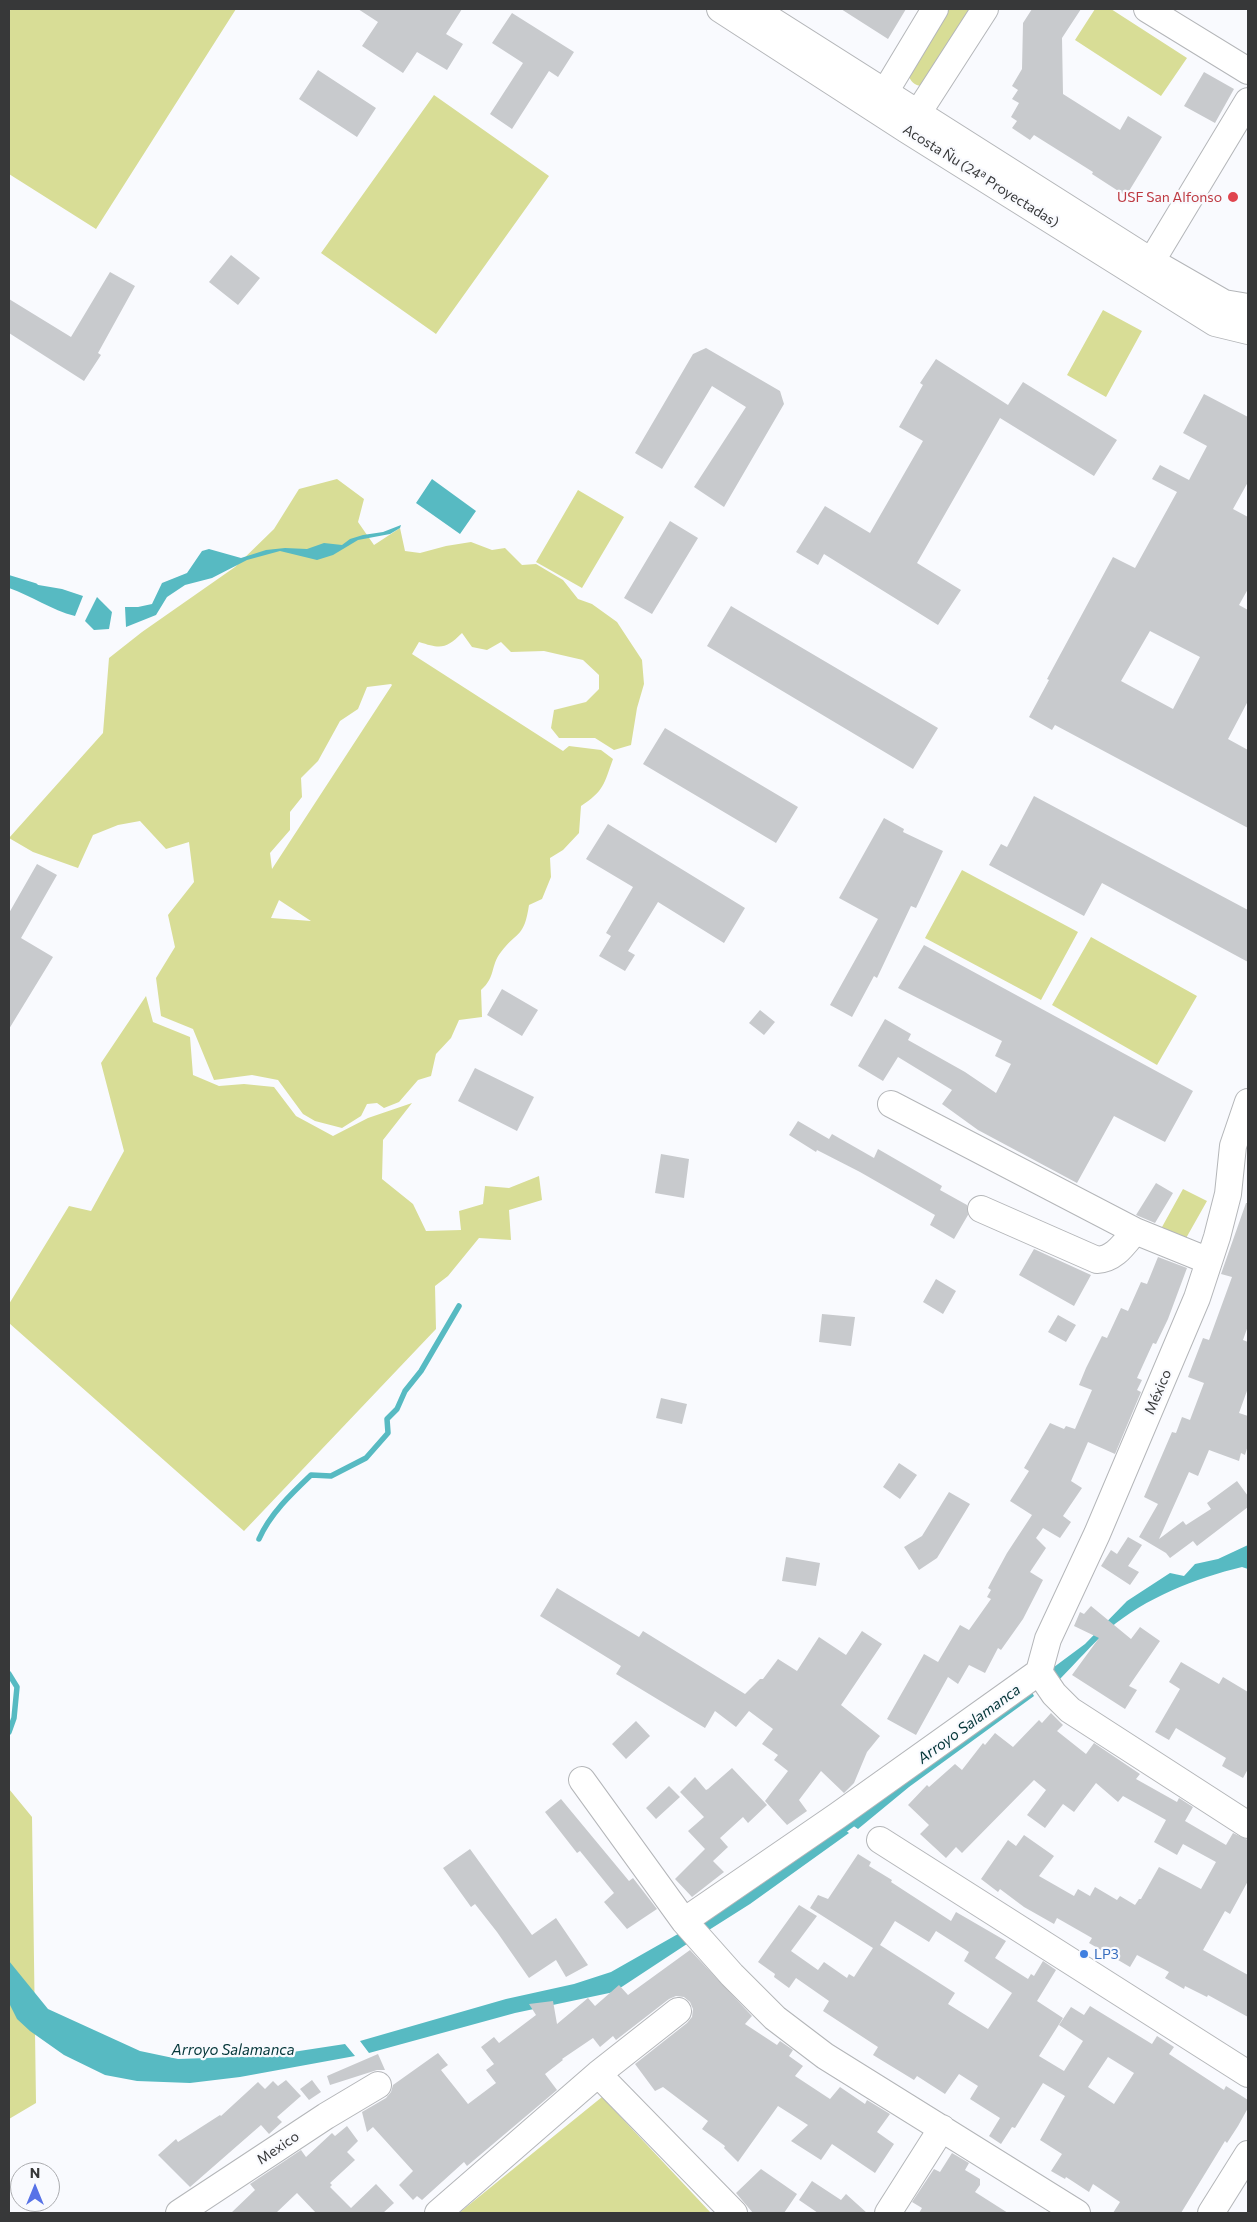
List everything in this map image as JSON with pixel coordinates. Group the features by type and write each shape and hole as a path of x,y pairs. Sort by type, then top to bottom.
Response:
{"street":[{"name":"Acosta Ñu (24ª Proyectadas)","path":"720,9 880,100 1146,270 1215,323 1248,331"},
{"name":"Acosta Ñu (24ª Proyectadas)","path":"754,9 880,100"},
{"path":"880,100 935,9"},
{"path":"913,121 985,9"},
{"path":"1147,9 1248,71"},
{"path":"1146,270 1248,101"},
{"name":"Acosta Ñu (24ª Proyectadas)","path":"1146,270 1224,303 1248,307"},
{"name":"México","path":"1045,1681 1048,1639 1097,1534 1197,1298 1228,1194 1233,1146 1248,1102"},
{"path":"891,1104 1135,1231 1209,1261"},
{"path":"981,1209 1097,1260 1106,1260 1115,1255 1135,1231"},
{"path":"684,1921 829,1821 1045,1681 1070,1710 1248,1825"},
{"path":"582,1780 684,1921 732,1975 775,2018 825,2056 1077,2213"},
{"path":"880,1840 1248,2074"},
{"path":"438,2213 598,2074 678,2011"},
{"path":"598,2074 734,2213"},
{"name":"Mexico","path":"179,2213 326,2116 378,2085"},
{"path":"888,2213 942,2128"},
{"path":"1211,2213 1248,2154"}],"green space":[{"path":"11,9 236,9 96,229 9,174 9,12"},
{"path":"947,9 975,9 923,86 916,85 909,77"},
{"path":"1095,9 1111,9 1187,58 1161,96 1075,40"},
{"path":"434,95 549,176 436,334 321,253"},
{"path":"1103,310 1142,331 1106,397 1067,375"},
{"path":"337,479 364,499 358,522 374,545 400,528 405,551 420,553 471,542 492,550 505,548 522,565 536,564 563,580 578,599 592,604 617,622 642,660 644,684 637,708 631,745 614,750 595,738 559,738 551,728 554,710 586,702 599,689 599,675 583,660 544,651 511,652 501,642 487,650 472,647 462,633 452,642 443,646 433,646 419,642 412,654 563,751 569,746 601,750 613,759 599,791 581,806 579,833 563,850 550,858 551,877 542,899 529,905 525,923 520,933 507,945 495,962 489,981 481,990 482,1017 459,1020 451,1038 436,1054 431,1076 418,1080 399,1102 384,1108 377,1103 367,1104 361,1116 342,1128 315,1121 303,1114 278,1080 252,1075 214,1080 193,1029 161,1016 156,978 175,947 168,915 194,882 189,842 166,849 140,821 118,825 93,835 78,868 33,852 9,838 103,733 109,658 142,632 235,567 274,529 299,489","holes":["392,685 272,869 270,853 290,830 290,812 302,797 301,778 318,761 340,721 358,709 367,687","279,900 311,921 271,918"]},
{"path":"578,490 624,517 582,588 536,562"},
{"path":"962,870 1078,932 1041,1000 925,938"},
{"path":"1091,937 1197,996 1157,1065 1052,1005"},
{"path":"146,996 153,1022 190,1037 193,1075 219,1086 244,1084 274,1087 296,1116 333,1136 368,1118 412,1103 383,1140 382,1179 413,1204 426,1231 461,1230 459,1211 483,1204 485,1186 509,1188 539,1176 542,1200 509,1210 511,1240 479,1238 448,1276 435,1286 436,1329 244,1531 9,1323 9,1304 69,1206 91,1211 124,1151 101,1063"},
{"path":"1183,1189 1207,1201 1185,1240 1162,1227"},
{"path":"9,1789 32,1817 36,2103 9,2119"},
{"path":"602,2097 711,2213 459,2213"}],"water":[{"path":"432,479 476,511 460,534 416,503"},
{"path":"401,525 400,528 390,534 358,540 333,555 317,560 280,551 247,560 212,578 185,585 167,597 156,615 126,627 125,607 152,604 162,583 187,573 202,551 209,549 241,558 266,550 285,548 307,549 324,543 342,545 350,539 383,532"},
{"path":"9,580 62,589 83,596 75,616 9,588"},
{"path":"97,597 112,612 109,629 94,630 85,621"},
{"path":"1248,1545 1248,1569 1242,1567 1172,1590 1138,1608 1109,1629 1060,1679 1050,1670 1085,1644 1127,1601 1170,1573 1184,1576 1195,1564 1218,1559"},
{"path":"1029,1687 1034,1696 909,1787 858,1829 845,1820"},
{"path":"838,1825 849,1833 750,1904 701,1935 691,1926"},
{"path":"685,1930 693,1940 614,1992 515,2013 369,2053 360,2041 506,1999 574,1984 611,1972"},
{"path":"9,1961 48,2009 140,2051 178,2059 273,2055 345,2044 355,2056 240,2077 190,2083 137,2081 105,2075 64,2055 30,2031 17,2019 9,2003"}],"building":[{"path":"358,9 462,9 446,34 463,44 447,70 417,52 403,73 362,46 378,22"},
{"path":"841,9 906,9 888,39"},
{"path":"1032,9 1081,9 1062,38 1063,94 1120,130 1128,116 1162,137 1126,196 1092,174 1093,172 1034,135 1030,140 1012,128 1017,121 1011,117 1019,103 1012,99 1018,90 1012,86 1022,69 1023,23"},
{"path":"512,13 574,52 558,77 549,71 512,129 490,114 523,63 492,43"},
{"path":"318,70 376,108 357,137 299,99"},
{"path":"1204,72 1234,89 1215,123 1184,106"},
{"path":"231,255 260,278 238,305 209,282"},
{"path":"110,272 135,286 98,353 101,355 84,381 9,333 9,299 71,337"},
{"path":"706,348 780,391 784,404 724,507 694,487 746,407 712,386 662,469 635,453 693,354"},
{"path":"936,359 1008,405 1023,382 1117,440 1094,476 1000,418 917,563 961,590 938,625 824,554 818,565 796,552 825,506 870,533 923,441 899,427 923,385 920,383"},
{"path":"1204,394 1248,417 1248,482 1233,509 1248,517 1248,589 1239,605 1248,610 1248,701 1228,739 1248,750 1248,828 1055,725 1052,730 1029,717 1049,680 1047,679 1113,557 1135,568 1177,492 1152,479 1160,465 1189,480 1207,446 1183,433","holes":["1150,631 1200,657 1173,709 1121,681"]},
{"path":"670,521 698,538 652,614 624,598"},
{"path":"731,606 938,728 913,769 707,646"},
{"path":"665,728 798,807 776,843 643,764"},
{"path":"1034,796 1248,910 1248,962 1102,883 1084,916 989,865 1001,844 1007,847"},
{"path":"884,818 904,829 903,832 943,851 916,908 911,906 877,978 874,976 852,1017 830,1005 878,919 839,898"},
{"path":"608,824 745,908 724,943 658,902 628,951 635,955 625,971 599,956 611,936 606,933 633,887 586,859"},
{"path":"37,864 57,875 21,938 53,957 9,1029 9,913"},
{"path":"924,945 1193,1091 1165,1142 1114,1116 1077,1183 978,1130 942,1104 952,1090 898,1057 883,1081 858,1066 885,1019 911,1034 908,1040 965,1072 996,1093 1011,1064 995,1056 1002,1041 898,988"},
{"path":"502,989 538,1010 522,1036 487,1015"},
{"path":"760,1010 775,1022 764,1035 749,1023"},
{"path":"475,1068 534,1097 517,1131 458,1101"},
{"path":"798,1121 829,1139 832,1134 874,1158 878,1149 942,1186 940,1190 967,1205 968,1215 954,1239 930,1225 935,1215 860,1172 817,1150 816,1152 789,1135"},
{"path":"661,1154 689,1159 684,1198 655,1193"},
{"path":"1156,1183 1173,1193 1155,1223 1136,1215"},
{"path":"1246,1203 1248,1203 1248,1326 1243,1340 1248,1342 1248,1388 1239,1413 1248,1416 1248,1445 1245,1455 1241,1453 1239,1461 1209,1450 1198,1476 1189,1472 1159,1539 1183,1521 1186,1525 1211,1509 1207,1503 1237,1481 1248,1496 1248,1507 1197,1546 1193,1541 1170,1558 1166,1553 1139,1537 1158,1504 1144,1497 1172,1432 1176,1433 1182,1417 1190,1420 1204,1383 1188,1377 1203,1338 1209,1340 1232,1277 1221,1274"},
{"path":"1034,1249 1091,1275 1074,1306 1019,1275"},
{"path":"1158,1257 1187,1268 1168,1319 1156,1344 1153,1343 1137,1378 1142,1380 1137,1390 1141,1392 1115,1454 1088,1442 1071,1481 1082,1488 1063,1516 1071,1522 1060,1538 1043,1528 1036,1538 1046,1548 1030,1572 1043,1580 1023,1619 1001,1650 998,1648 985,1673 969,1665 958,1684 948,1677 916,1735 887,1719 924,1654 938,1662 960,1625 969,1630 991,1599 987,1597 991,1590 988,1588 1007,1553 1032,1515 1010,1501 1029,1471 1024,1468 1050,1423 1064,1429 1066,1426 1075,1429 1092,1390 1079,1385 1086,1368 1102,1336 1107,1338 1121,1308 1128,1311 1141,1282 1147,1284"},
{"path":"936,1279 956,1291 943,1314 923,1302"},
{"path":"822,1314 855,1317 851,1346 819,1342"},
{"path":"1058,1315 1076,1325 1066,1342 1048,1332"},
{"path":"661,1398 687,1404 682,1424 656,1418"},
{"path":"899,1463 917,1475 900,1499 883,1487"},
{"path":"949,1492 970,1504 937,1558 919,1570 904,1547 922,1536"},
{"path":"1128,1537 1142,1545 1128,1566 1139,1572 1130,1585 1101,1566 1111,1550 1117,1554"},
{"path":"786,1557 820,1563 816,1586 782,1581"},
{"path":"557,1588 639,1637 643,1631 745,1694 760,1679 763,1679 778,1659 797,1671 819,1637 846,1655 862,1631 882,1644 841,1705 880,1736 867,1752 854,1783 844,1793 821,1771 799,1800 807,1811 787,1825 765,1801 788,1771 774,1760 778,1755 762,1744 773,1729 749,1711 736,1727 715,1711 705,1728 616,1674 621,1666 540,1616"},
{"path":"1091,1606 1131,1639 1140,1627 1160,1641 1129,1686 1137,1690 1125,1709 1072,1675 1099,1638 1074,1626 1080,1612 1084,1614"},
{"path":"1181,1662 1219,1684 1223,1677 1248,1692 1248,1769 1243,1778 1222,1766 1226,1758 1176,1728 1169,1740 1155,1732 1180,1689 1169,1682"},
{"path":"1051,1713 1063,1725 1057,1731 1086,1754 1094,1743 1140,1774 1136,1779 1177,1802 1179,1798 1193,1807 1185,1821 1226,1845 1233,1833 1248,1840 1248,1881 1230,1914 1225,1911 1203,1950 1248,1975 1248,2017 1208,1995 1207,1997 1185,1986 1184,1989 1165,1978 1169,1972 1137,1955 1130,1967 1089,1943 1092,1938 1057,1918 1054,1924 1024,1907 1000,1889 998,1892 981,1879 1008,1840 1016,1846 1024,1835 1054,1856 1039,1876 1074,1896 1078,1889 1090,1896 1095,1887 1117,1900 1120,1896 1135,1905 1141,1899 1159,1867 1201,1889 1216,1862 1183,1844 1177,1855 1154,1842 1166,1820 1123,1796 1118,1802 1096,1783 1074,1812 1063,1804 1045,1828 1027,1815 1046,1790 1034,1780 962,1853 956,1847 946,1858 920,1834 929,1825 908,1805 927,1785 929,1787 955,1764 962,1770 983,1743 985,1745 995,1733 1013,1747 1039,1720 1042,1723"},
{"path":"636,1721 650,1736 626,1759 612,1744"},
{"path":"732,1768 767,1805 748,1823 743,1817 720,1838 728,1847 713,1861 724,1872 692,1897 675,1879 705,1849 688,1831 704,1817 680,1792 695,1777 706,1790"},
{"path":"669,1786 680,1797 656,1819 646,1808"},
{"path":"561,1799 629,1881 633,1878 657,1909 627,1929 604,1902 614,1893 580,1851 577,1853 545,1812"},
{"path":"470,1849 532,1935 556,1918 588,1965 566,1977 556,1960 529,1978 497,1932 475,1904 471,1907 443,1868"},
{"path":"858,1854 871,1862 869,1866 892,1880 891,1882 951,1921 956,1912 1006,1941 995,1958 1028,1979 1031,1974 1034,1976 1043,1961 1056,1970 1037,2001 1063,2018 1039,2056 1064,2071 1083,2041 1059,2025 1071,2007 1084,2015 1090,2006 1152,2044 1157,2036 1174,2047 1169,2054 1224,2090 1226,2086 1248,2100 1248,2108 1238,2126 1227,2143 1225,2141 1181,2213 1113,2213 1120,2202 1093,2184 1089,2192 1066,2177 1065,2179 1051,2171 1062,2154 1040,2140 1065,2096 1043,2083 1015,2128 1012,2127 1001,2144 989,2136 1000,2118 970,2099 978,2086 959,2074 945,2094 917,2076 914,2080 873,2055 878,2047 823,2011 829,2001 796,1978 789,1988 774,1977 775,1974 758,1962 799,1905 817,1916 791,1951 818,1970 824,1962 847,1978 849,1974 854,1977 873,1948 810,1908 818,1895 828,1899","holes":["895,1921 929,1942 936,1931 969,1952 964,1961 1012,1993 988,2029 948,2004 955,1993 880,1945","1108,2057 1134,2073 1114,2104 1088,2087"]},
{"path":"690,1950 752,2016 745,2024 777,2045 780,2041 793,2050 789,2056 803,2066 795,2076 830,2099 840,2087 865,2104 867,2100 890,2114 877,2132 894,2144 875,2173 832,2144 821,2160 791,2141 808,2125 778,2106 738,2162 724,2148 725,2146 702,2129 708,2121 663,2087 655,2091 635,2064 692,2017 693,2009 690,2002 684,1997 676,1996 669,1999 616,2040 613,2036 600,2047 593,2038 562,2059 545,2074 557,2090 467,2166 464,2162 422,2200 417,2196 413,2200 399,2185 413,2171 373,2127 367,2132 362,2112 386,2098 391,2092 393,2085 438,2053 448,2065 441,2070 468,2104 496,2083 486,2070 494,2064 481,2047 494,2037 499,2043 536,2015 529,2004 553,2001 557,2024 588,1998 595,2006 619,1985 628,1995"},
{"path":"378,2054 385,2070 377,2070 330,2085 327,2076"},
{"path":"286,2080 301,2096 277,2117 282,2122 269,2134 261,2125 190,2187 158,2155 176,2139 178,2142 221,2116 258,2082 265,2089 273,2081 278,2086"},
{"path":"312,2080 321,2092 309,2100 300,2089"},
{"path":"347,2126 358,2141 347,2152 355,2160 330,2183 332,2185 330,2187 351,2208 376,2184 394,2203 383,2213 316,2213 297,2193 276,2213 231,2213 255,2190 250,2184 301,2150 306,2157 332,2133 335,2136"},
{"path":"952,2153 969,2163 965,2170 980,2179 980,2185 975,2192 1008,2213 919,2213 922,2208 912,2202 934,2169 940,2172"},
{"path":"761,2169 797,2194 784,2213 753,2213 736,2193"},
{"path":"812,2181 841,2200 846,2194 867,2213 818,2213 799,2200"}],"waterway":[{"path":"9,578 35,586"},
{"path":"259,1539 275,1513 311,1475 331,1476 366,1458 388,1433 387,1419 397,1409 405,1391 421,1371 459,1306"},
{"name":"Arroyo Salamanca","path":"9,1674 17,1687 14,1718 9,1732"},
{"name":"Arroyo Salamanca","path":"839,1834 858,1820"}],"place":[{"name":"USF San Alfonso","path":"1233,197"},
{"name":"LP3","path":"1084,1954"}]}
